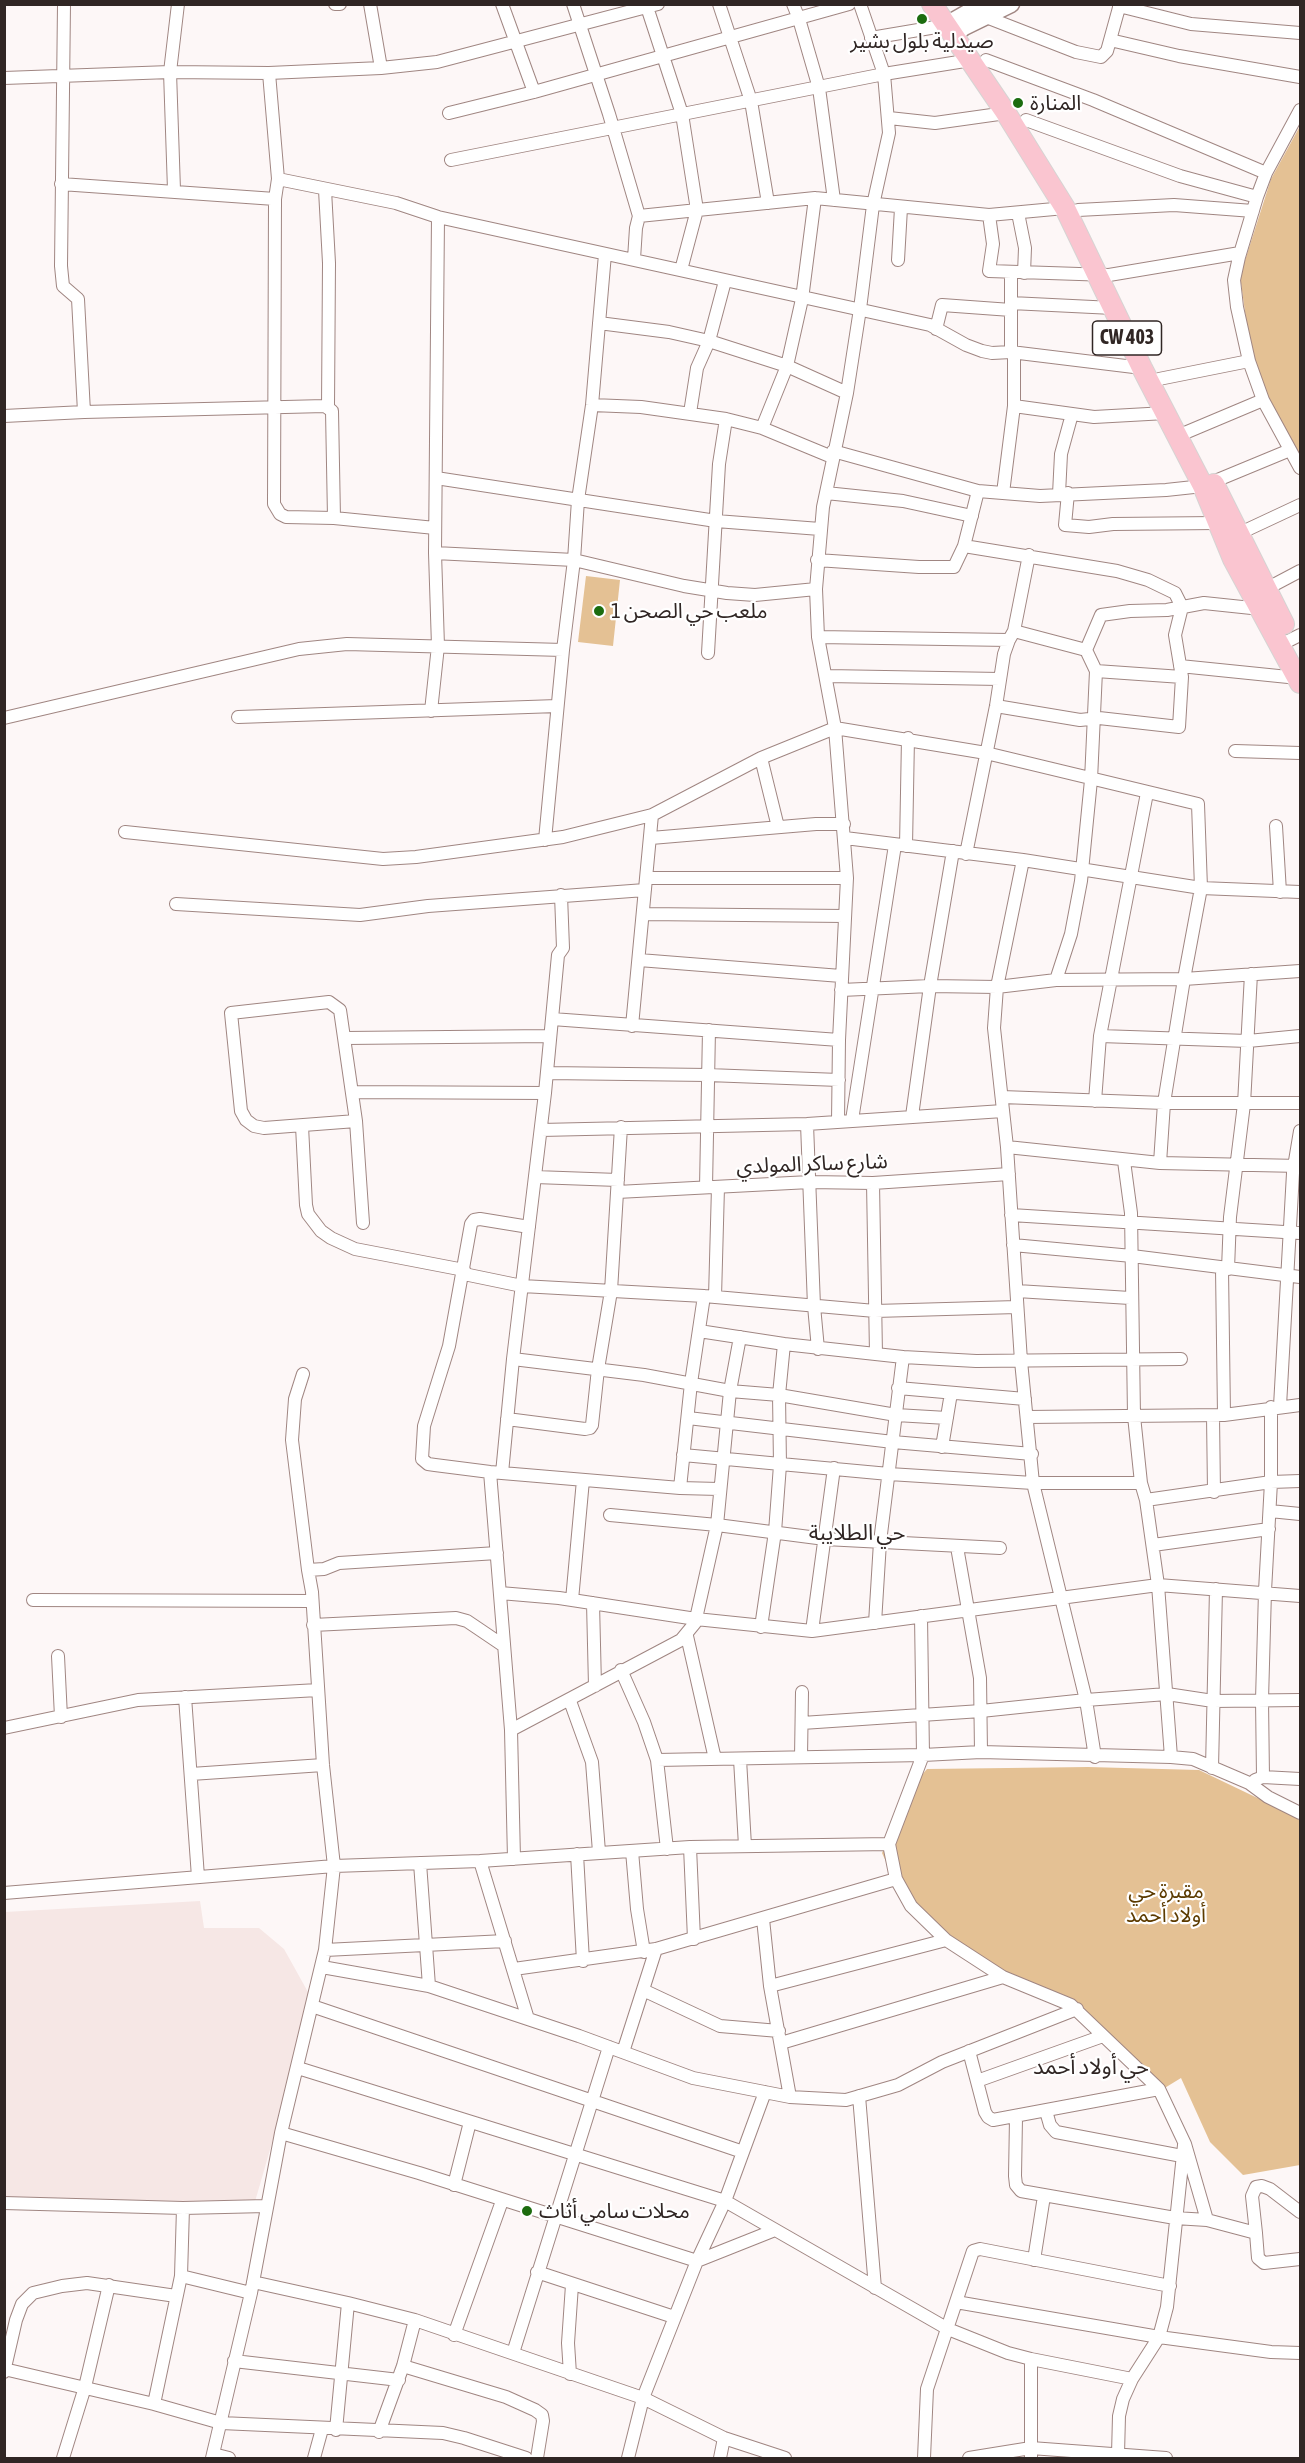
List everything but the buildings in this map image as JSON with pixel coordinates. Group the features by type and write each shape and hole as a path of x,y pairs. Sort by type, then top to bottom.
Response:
{"main road":[{"name":"CW 403","path":"932,4 954,22 979,60 1026,120 1103,275 1187,432 1208,484 1217,523 1233,559 1261,609 1291,640"},
{"name":"CW 403","path":"979,60 1006,113 1071,209"},
{"name":"CW 403","path":"1103,275 1113,308 1142,368 1238,534 1266,589 1291,640 1300,674"}],"street":[{"path":"64,4 63,286 78,299 84,412"},
{"path":"174,190 170,72 178,4"},
{"path":"335,4 340,4"},
{"path":"370,4 381,68"},
{"path":"502,4 534,92"},
{"path":"573,4 614,129 639,216 634,259"},
{"path":"719,4 751,101 768,203"},
{"path":"792,4 799,19 819,88 834,200"},
{"path":"449,113 534,92 849,4"},
{"path":"838,1121 841,976 847,878 836,728 818,637 816,589 820,529 833,454 847,393 873,205 889,133 884,74 860,4"},
{"path":"871,39 954,22 1011,4"},
{"path":"985,11 1076,52 1098,57 1106,54 1120,5 1191,24 1300,33"},
{"path":"4,78 170,72 269,74 381,68 437,62 650,6 682,114 697,210 681,270"},
{"path":"1110,40 1300,77"},
{"path":"452,160 884,74 979,60 1093,100 1266,173"},
{"path":"269,74 278,179 275,198 274,504 277,510 286,517 334,518 435,528"},
{"path":"1300,110 1266,173 1240,253 1235,276 1235,290 1249,361 1263,400 1300,468"},
{"path":"889,118 935,123 1006,113"},
{"path":"1026,120 1180,176 1257,197"},
{"path":"278,179 396,203 438,217 930,326 975,349 992,353 1012,352 1142,368"},
{"path":"62,184 275,198"},
{"path":"326,190 329,263 328,408"},
{"path":"639,216 815,198 901,208 989,214 1174,205 1253,211"},
{"path":"762,428 787,366 802,298 815,198"},
{"path":"898,260 901,208"},
{"path":"1003,493 1014,406 1011,306 1025,248 1018,213"},
{"path":"989,214 993,244 989,271 1103,275 1240,253"},
{"path":"431,711 438,646 435,528 438,217"},
{"path":"545,840 557,706 574,560 578,500 600,323 605,254"},
{"path":"690,413 697,368 709,341 725,281"},
{"path":"936,329 942,305 1113,308"},
{"path":"600,323 669,332 709,341 787,366 847,393"},
{"path":"1159,379 1249,361"},
{"path":"1187,432 1263,400"},
{"path":"4,416 320,405 332,411 334,518"},
{"path":"591,405 641,407 726,419 762,428 833,454 978,491 1040,496 1064,493 1114,493 1208,484 1290,450"},
{"path":"1014,406 1094,417 1166,413"},
{"path":"1072,414 1061,454 1065,525 1089,527 1113,524 1217,523"},
{"path":"708,653 719,464 726,419"},
{"path":"436,478 716,521 820,529"},
{"path":"817,560 954,567 964,546 978,491"},
{"path":"826,493 903,501 972,516"},
{"path":"1238,534 1300,505"},
{"path":"964,546 1117,571 1148,580 1175,593 1182,607 1175,635 1181,672 1179,727 1099,718 1080,720 996,705"},
{"path":"435,553 574,560 711,591 755,595 816,589"},
{"path":"966,854 1004,654 1011,635 1029,555"},
{"path":"1266,589 1300,571"},
{"path":"1056,980 1071,934 1083,869 1091,780 1096,671 1086,650 1101,615 1204,603 1261,609"},
{"path":"818,637 1011,635 1086,650"},
{"path":"4,718 299,649 348,644 563,650"},
{"path":"1096,671 1300,674"},
{"path":"827,676 1000,679"},
{"path":"238,717 557,706"},
{"path":"125,832 383,859 426,856 545,840 652,815 761,758 836,728 908,738 986,753 1198,804 1201,888 1164,1103 1160,1163"},
{"path":"852,1120 871,987 900,845 908,738"},
{"path":"1235,751 1300,753"},
{"path":"761,758 778,827"},
{"path":"1095,1101 1100,1036 1148,793"},
{"path":"632,1026 652,815"},
{"path":"651,838 816,824 844,824"},
{"path":"1276,826 1280,892"},
{"path":"845,838 1023,860 1201,888 1300,892"},
{"path":"912,1116 930,986 953,851"},
{"path":"1023,860 997,987 994,1028 1007,1147 1021,1361 1034,1483 1086,1700 1095,1757"},
{"path":"176,904 360,915 646,884 847,878"},
{"path":"514,1858 511,1730 497,1553 496,1473 507,1419 541,1130 558,955 563,948 561,895"},
{"path":"644,914 846,916"},
{"path":"639,960 841,976"},
{"path":"841,990 871,987 997,987 1056,980 1184,979 1300,971"},
{"path":"1214,1492 1225,1269 1244,1104 1251,974"},
{"path":"356,1121 264,1128 254,1126 246,1120 241,1111 231,1013 329,1002 340,1010 346,1038 356,1121 363,1223"},
{"path":"552,1019 839,1040"},
{"path":"680,1488 691,1383 699,1331 709,1297 712,1187 706,1126 709,1030"},
{"path":"346,1038 550,1036"},
{"path":"1100,1036 1248,1041 1300,1036"},
{"path":"547,1073 708,1075 839,1080"},
{"path":"352,1092 545,1093"},
{"path":"1002,1097 1164,1103 1300,1104"},
{"path":"541,1130 807,1124 1003,1111"},
{"path":"807,1124 814,1306 818,1349"},
{"path":"302,1126 308,1214 321,1231 331,1239 355,1250 464,1272 522,1287 709,1297 875,1311 1017,1307"},
{"path":"507,1419 590,1428 611,1291 621,1127"},
{"path":"1263,1778 1262,1700 1265,1592 1286,1276 1295,1232 1293,1173 1298,1165 1300,1131"},
{"path":"1007,1147 1124,1161 1238,1166 1298,1165"},
{"path":"1124,1161 1131,1222 1130,1298 1134,1359 1134,1416 1141,1483 1154,1545 1171,1757"},
{"name":"شارع ساكر المولدي","path":"535,1177 617,1186 712,1187 810,1182 873,1183 1009,1174"},
{"path":"873,1183 876,1354"},
{"path":"1011,1215 1295,1232"},
{"path":"529,1227 474,1220 469,1230 464,1272 449,1346 427,1414 422,1459 428,1464 496,1473 719,1489"},
{"path":"1013,1245 1132,1256 1300,1277"},
{"path":"1017,1291 1130,1298"},
{"path":"699,1331 818,1349 903,1357 1021,1361 1181,1359"},
{"path":"511,1730 570,1701 621,1670 687,1636 696,1619 717,1525 726,1421 740,1337"},
{"path":"761,1627 775,1532 780,1465 779,1395 784,1344"},
{"path":"875,1623 880,1542 903,1357"},
{"path":"513,1359 779,1395 896,1415 947,1418"},
{"path":"229,2458 212,2456 252,2288 281,2133 326,1950 334,1866 323,1765 312,1601 292,1440 295,1399 303,1374"},
{"path":"898,1388 1025,1399"},
{"path":"942,1447 951,1393"},
{"path":"1027,1417 1218,1415 1300,1405"},
{"path":"688,1418 893,1442 1032,1454"},
{"path":"683,1455 889,1474 1034,1483 1141,1483"},
{"path":"812,1631 834,1468"},
{"path":"572,1600 583,1480"},
{"path":"1146,1500 1272,1482 1300,1481"},
{"path":"1270,1511 1300,1514"},
{"path":"610,1515 717,1525 825,1539 957,1548 1000,1548"},
{"path":"1154,1545 1269,1529"},
{"path":"957,1548 976,1651 981,1711 981,1752"},
{"path":"308,1570 324,1569 339,1563 497,1553"},
{"path":"500,1593 572,1600 761,1627 812,1631 1158,1585 1300,1596"},
{"path":"1212,1768 1216,1589"},
{"path":"33,1600 312,1601"},
{"path":"593,1603 595,1686"},
{"path":"921,1616 923,1755 889,1844 896,1879 911,1906 946,1940 1003,1977 1062,2000 1077,2009 1159,2089 1207,2220"},
{"path":"313,1625 456,1618 467,1621 504,1646"},
{"path":"687,1636 715,1759"},
{"path":"58,1656 61,1717"},
{"path":"621,1670 657,1760 667,1849"},
{"path":"4,1728 138,1700 318,1690"},
{"path":"801,1757 802,1692"},
{"path":"802,1723 981,1711 1167,1694 1213,1701 1300,1700"},
{"path":"185,1697 198,1877"},
{"path":"570,1701 592,1762 599,1852"},
{"path":"657,1760 981,1752 1095,1757 1171,1757 1193,1759 1249,1783 1268,1797 1300,1813"},
{"path":"740,1759 745,1846"},
{"path":"190,1774 323,1765"},
{"path":"1249,1783 1263,1778 1300,1779"},
{"path":"4,1893 334,1866 480,1861 690,1847 889,1844"},
{"path":"690,1847 694,1939"},
{"path":"622,2052 643,1990 650,1951 637,1909 632,1851"},
{"path":"577,1854 583,1961"},
{"path":"480,1861 528,2019"},
{"path":"420,1863 429,1986"},
{"path":"514,1969 650,1951 896,1879"},
{"path":"763,1919 770,1986 790,2097"},
{"path":"770,1986 946,1940"},
{"path":"326,1950 505,1941"},
{"path":"322,1967 429,1986 706,2081 790,2097 846,2100 898,2085 942,2062 1077,2009"},
{"path":"643,1990 720,2026 780,2037 1003,1977"},
{"path":"312,2006 743,2152"},
{"path":"977,2081 1103,2036"},
{"path":"513,2353 609,2047"},
{"path":"969,2051 987,2117 999,2120 1159,2089"},
{"path":"298,2068 726,2201 948,2329 1008,2353 1132,2379"},
{"path":"628,2458 642,2398 697,2261 726,2201 765,2092"},
{"path":"858,2096 875,2288"},
{"path":"1046,2110 1050,2125 1056,2132 1183,2150"},
{"path":"1016,2118 1016,2185 1018,2189 1026,2193 1175,2218 1207,2220 1256,2234"},
{"path":"454,2184 470,2122"},
{"path":"281,2133 454,2184 555,2218 697,2261 775,2230"},
{"path":"1118,2454 1119,2416 1123,2399 1132,2379 1159,2337 1170,2286 1183,2150"},
{"path":"1300,2212 1270,2189 1263,2186 1256,2187 1252,2196 1258,2258 1270,2264 1300,2259"},
{"path":"1034,2260 1044,2196"},
{"path":"454,2335 502,2201"},
{"path":"4,2203 183,2208 266,2205"},
{"path":"154,2404 181,2276 183,2208"},
{"path":"924,2458 927,2389 971,2254 977,2249 1170,2286"},
{"path":"537,2272 674,2317"},
{"path":"181,2276 348,2304 415,2320 642,2398 724,2438 778,2457"},
{"path":"176,2296 109,2285 74,2284 33,2293 22,2304 16,2320 5,2370 85,2387 221,2423 379,2432 443,2433 526,2458"},
{"path":"63,2458 85,2387 109,2285"},
{"path":"570,2374 568,2343 572,2285"},
{"path":"956,2302 1159,2337 1271,2352 1300,2353"},
{"path":"336,2430 348,2304"},
{"path":"379,2432 399,2380 415,2320"},
{"path":"1031,2359 1031,2453"},
{"path":"234,2361 399,2380"},
{"path":"403,2366 506,2397 535,2410 542,2415 543,2421 537,2458"},
{"path":"314,2458 322,2429"},
{"path":"720,2458 724,2438"},
{"path":"970,2458 1031,2453 1118,2454 1166,2458"}],"shaded area":[{"path":"200,1901 204,1928 259,1928 284,1949 313,2001 254,2205 5,2202 5,1912"}],"green space":[{"path":"1300,126 1300,461 1266,400 1250,348 1240,276 1271,179"},
{"name":"ملعب حي الصحن 1","path":"586,576 620,580 613,646 578,642"},
{"name":"مقبرة حي أولاد أحمد","path":"1088,1767 1199,1770 1293,1815 1300,1821 1300,2165 1243,2175 1210,2142 1181,2078 1163,2089 1072,2001 1004,1975 905,1903 882,1853 914,1784 927,1769"}],"place":[{"name":"صيدلية بلول بشير","path":"922,19"},
{"name":"المنارة","path":"1018,103"},
{"name":"ملعب حي الصحن 1","path":"599,611"},
{"name":"محلات سامي أثاث","path":"527,2211"}],"district":[{"name":"حي الطلايبة","path":"857,1533"},
{"name":"حي أولاد أحمد","path":"1091,2067"}]}
